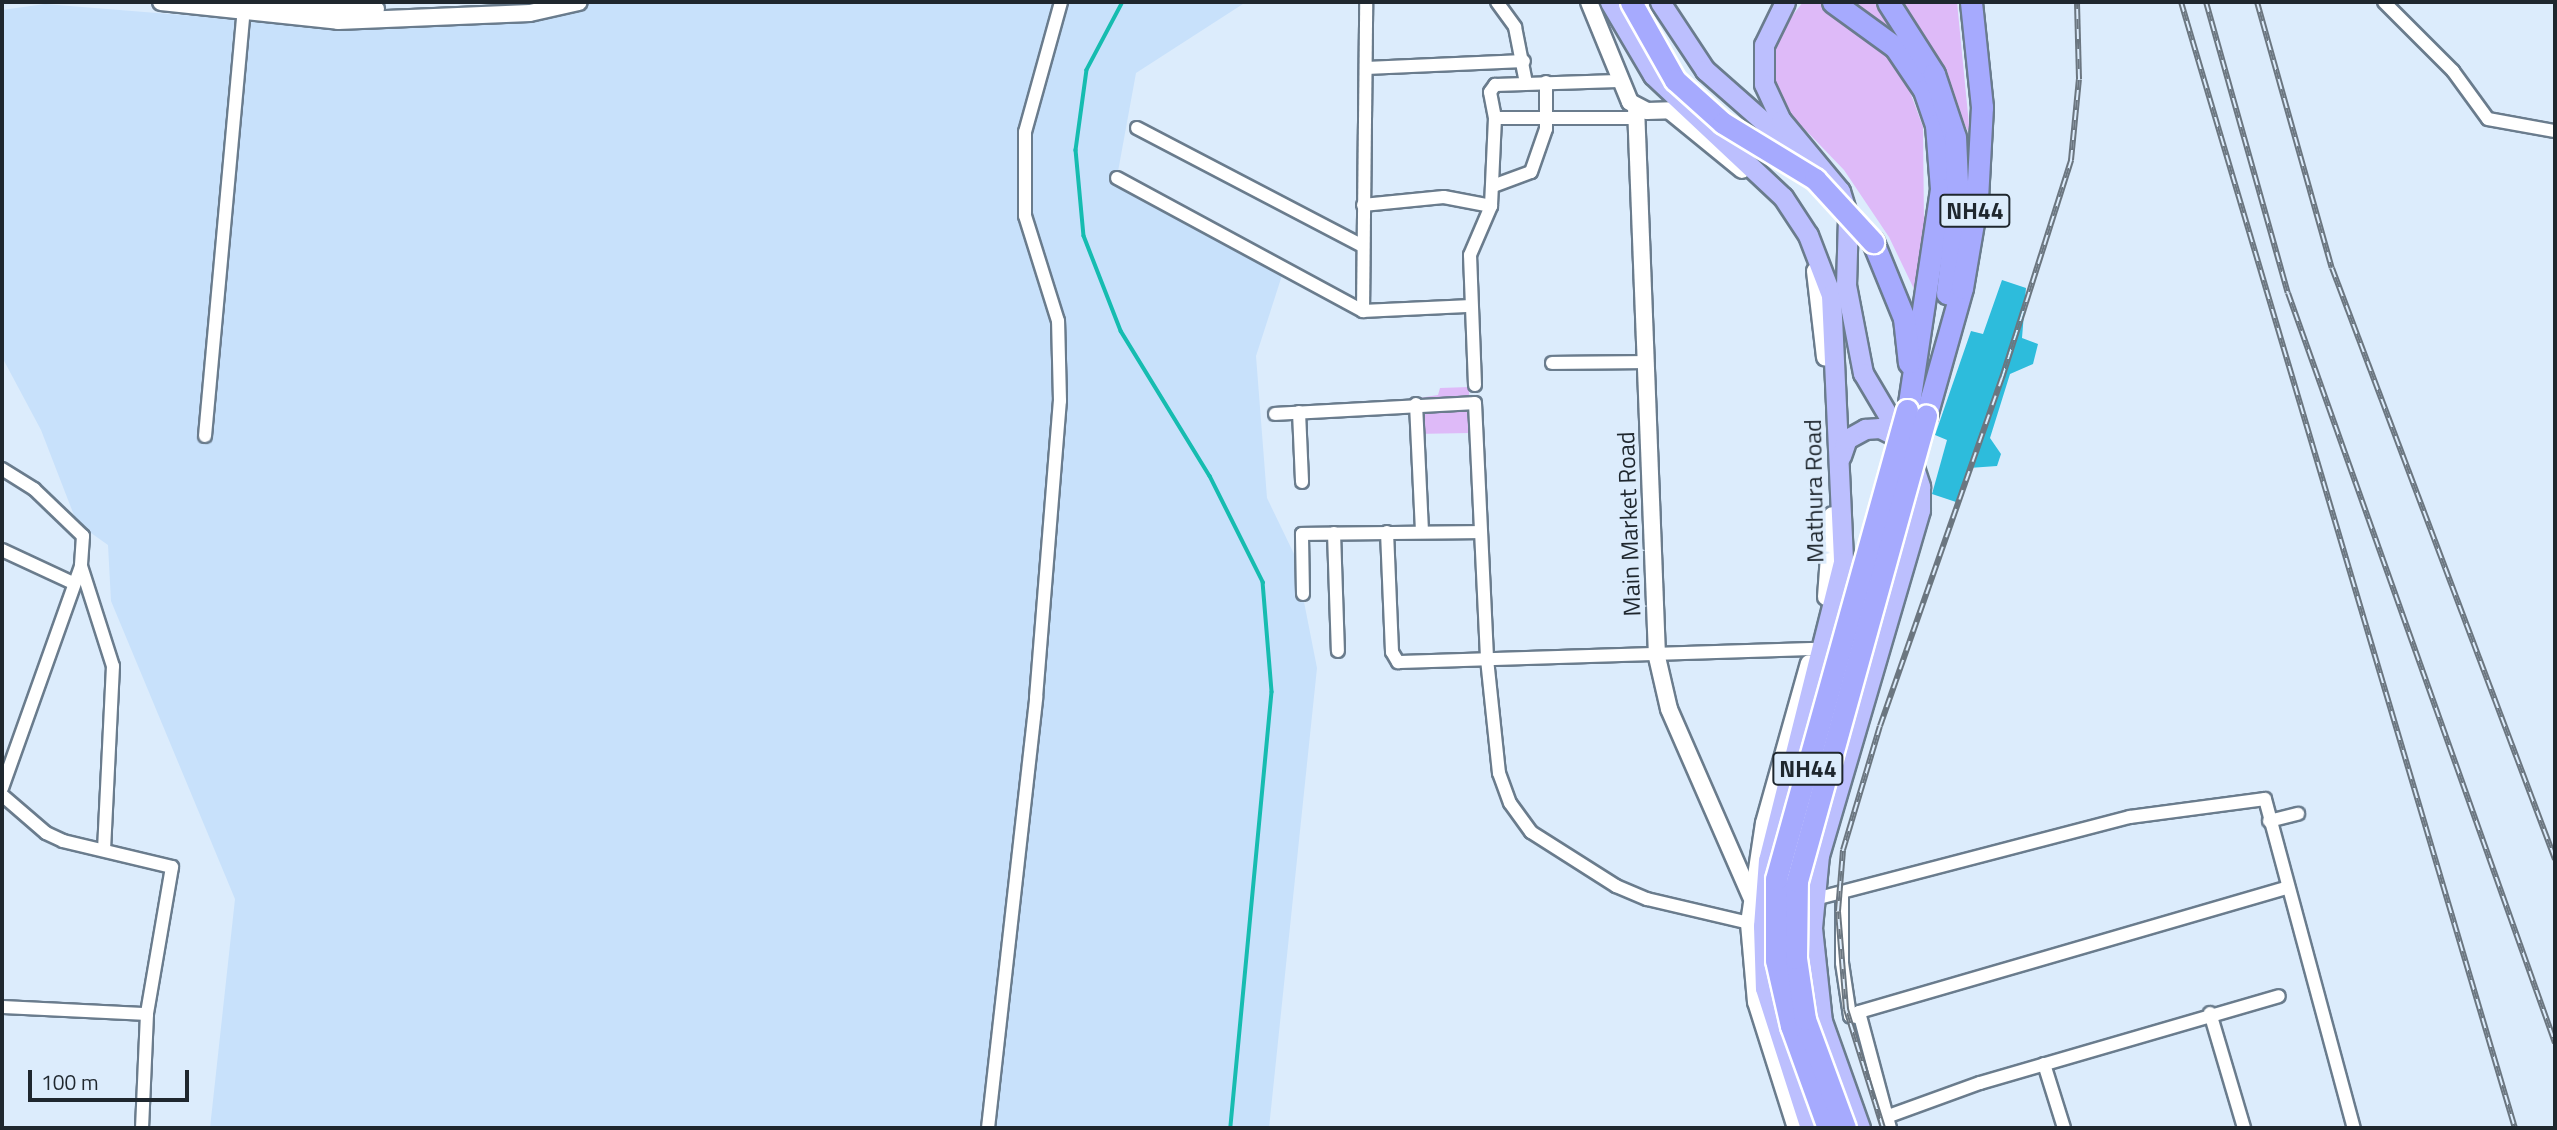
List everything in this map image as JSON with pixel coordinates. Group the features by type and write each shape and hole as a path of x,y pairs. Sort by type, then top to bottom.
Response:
{"highway":[{"name":"Mathura Road","path":"1631,2 1675,80 1723,123 1815,179 1865,230 1904,318 1909,402 1776,879 1776,960 1791,1026 1828,1128"},
{"path":"1833,2 1895,47 1924,90 1936,125 1941,190 1909,402"},
{"path":"1888,2 1934,74 1955,137 1955,241 1933,392"},
{"name":"NH44","path":"1845,1128 1805,1019 1796,958 1797,881 1962,288 1977,199 1982,107 1971,2"}],"main road":[{"name":"Mathura Road","path":"1611,2 1653,75 1678,111 1783,197 1818,254 1835,317 1843,562 1756,920 1765,988 1810,1128"},
{"path":"1785,2 1764,45 1764,84 1781,120 1840,191 1846,211 1843,267 1863,373 1904,443 1918,475 1920,500 1901,575 1819,855 1812,928 1822,1021 1860,1128"},
{"path":"1662,4 1713,78 1822,167"},
{"path":"1840,460 1847,439 1865,429 1887,430 1904,443"},
{"path":"1843,562 1901,575"}],"street":[{"path":"161,2 314,11 547,2"},
{"path":"246,6 338,22 530,13 579,2"},
{"path":"988,1128 1036,698 1060,401 1058,321 1025,216 1025,132 1061,2"},
{"path":"1497,2 1515,27 1524,61 1526,83"},
{"path":"1590,2 1618,81 1636,112"},
{"path":"2384,2 2454,71 2488,119 2555,131"},
{"path":"1363,311 1366,4"},
{"path":"205,436 246,6"},
{"path":"1366,68 1524,61"},
{"path":"1475,385 1471,255 1491,206 1495,118 1492,87 1546,82 1618,81"},
{"path":"1493,186 1530,175 1547,115 1546,82"},
{"path":"1495,118 1678,111 1780,208 1814,267 1828,384 1833,525 1828,590 1750,895"},
{"name":"Main Market Road","path":"1636,112 1657,657 1669,709 1750,895 1756,920"},
{"path":"1137,128 1363,246"},
{"path":"1116,178 1363,311 1471,306"},
{"path":"1363,205 1444,197 1491,206"},
{"path":"1552,363 1645,362"},
{"path":"1275,414 1416,404 1475,403 1487,659 1502,788 1531,832 1630,893 1756,920 1756,1002 1796,1128"},
{"path":"1416,404 1422,532"},
{"path":"1299,412 1302,482"},
{"path":"2,470 34,489 83,536 81,566 2,788"},
{"path":"1303,594 1300,536 1334,533 1481,532"},
{"path":"1334,533 1338,651"},
{"path":"1387,533 1394,658 1404,663 1657,657 1813,649"},
{"path":"2,550 73,583"},
{"path":"81,566 113,666 104,848"},
{"path":"2,795 46,833 172,867 147,1014 142,1128"},
{"path":"1815,899 2130,817 2256,797 2267,803 2285,888 2354,1128"},
{"path":"2269,821 2298,814"},
{"path":"1842,893 1842,963 1850,1016 1856,1017 1894,1000 2285,888"},
{"path":"1856,1017 1888,1123 2044,1064 2210,1013 2279,996"},
{"path":"2,1007 147,1014"},
{"path":"2210,1013 2244,1128"},
{"path":"2044,1064 2064,1128"}],"shaded area":[{"path":"587,2 1246,2 1136,73 1117,177 1286,263 1256,356 1267,498 1295,556 1317,668 1269,1128 210,1128 235,899 111,601 108,545 77,523 41,430 2,357 2,10 45,4 269,22 536,14"},
{"path":"1803,2 1883,2 1889,23 1874,37 1905,78 1923,127 1924,224 1914,289 1889,237 1844,170 1794,118 1777,90 1771,62 1774,39"},
{"path":"1896,2 1957,2 1970,135 1941,77"},
{"path":"1469,387 1470,433 1414,434 1413,399 1438,395 1440,388"}],"building":[{"path":"2002,280 2026,288 2022,338 2038,344 2033,364 2010,374 1990,438 2001,454 1997,466 1969,468 1956,502 1932,494 1947,440 1935,435 1971,331 1983,334"}],"waterway":[{"path":"1123,2 1087,70 1076,150 1084,236 1121,331 1210,476 1263,582 1272,692 1231,1128"}],"railway":[{"path":"1883,1128 1846,1009 1838,911 1843,850 1880,726 2002,378 2071,160 2079,79 2077,2"},
{"path":"2181,2 2515,1128"},
{"path":"2206,2 2288,293 2555,1043"},
{"path":"2257,2 2332,268 2555,859"}]}
